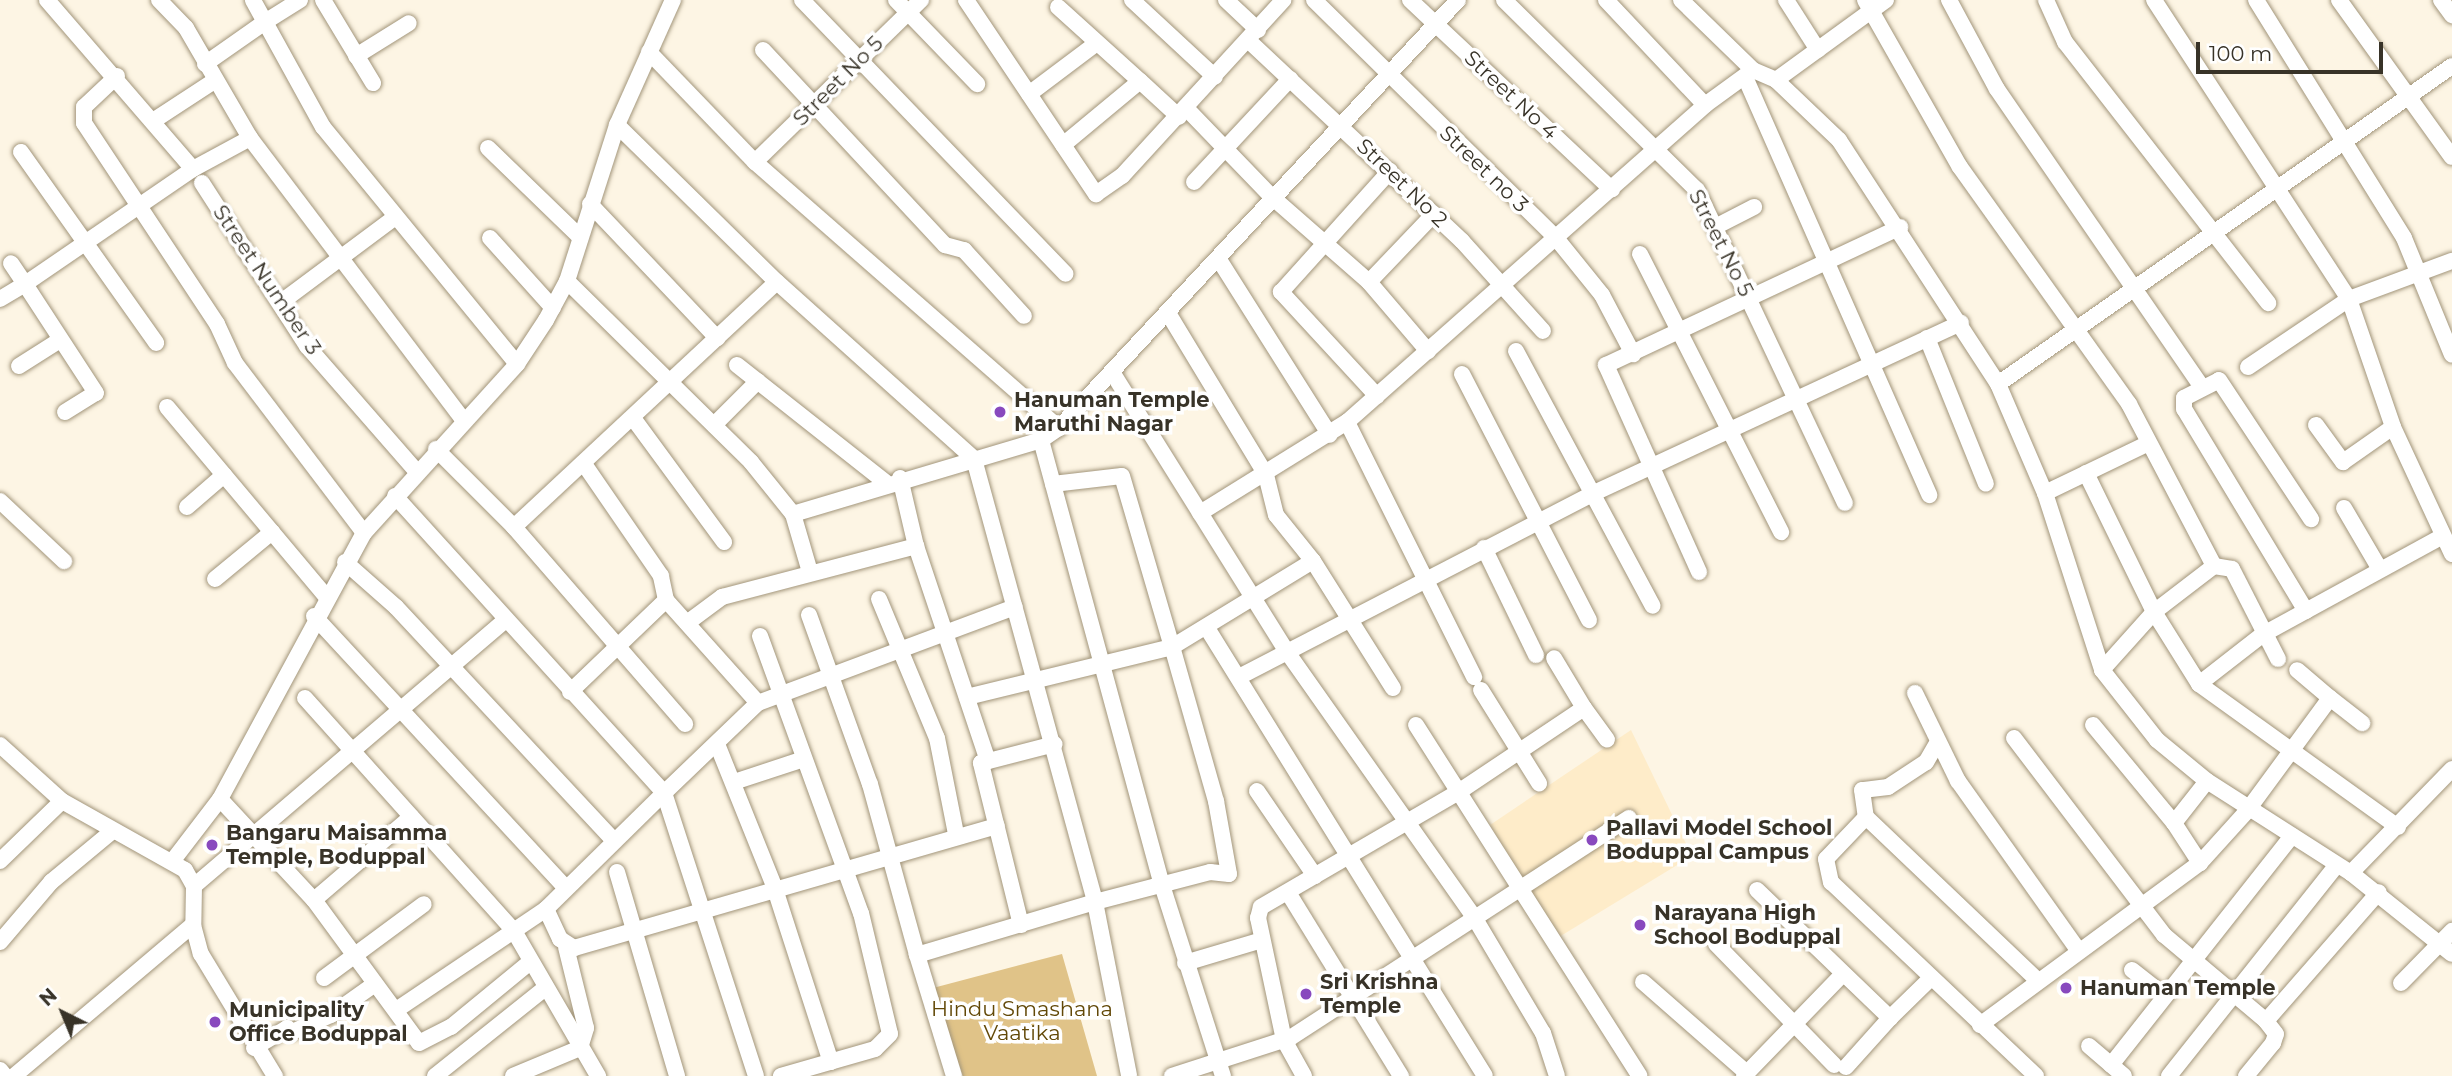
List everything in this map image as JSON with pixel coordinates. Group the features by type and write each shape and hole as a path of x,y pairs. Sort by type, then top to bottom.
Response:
{"street":[{"name":"Street Number 3","path":"47,0 156,119 197,176 307,346 416,471"},
{"path":"159,0 186,28 214,81 250,138 464,421"},
{"path":"253,0 323,127 394,218 517,363"},
{"path":"205,64 300,0"},
{"path":"323,0 373,83"},
{"path":"174,859 220,799 325,595 363,533 416,471 517,363 553,308 567,281 617,125 673,0"},
{"path":"802,0 862,55 1066,274"},
{"path":"896,0 977,84"},
{"name":"Street No 5","path":"755,162 921,0"},
{"path":"966,0 1096,194 1182,113 1254,36 1283,0"},
{"path":"1132,0 1215,77"},
{"path":"1226,0 1254,36"},
{"name":"Street no 3","path":"1314,0 1388,77 1556,238 1602,295 1633,354"},
{"name":"Street No 4","path":"1410,0 1612,190"},
{"path":"793,514 893,480 1041,440 1059,428 1458,0"},
{"name":"Street No 5","path":"1504,0 1659,148 1697,190 1845,503"},
{"path":"1606,0 1705,106"},
{"path":"1681,0 1749,73 1868,366 1929,495"},
{"path":"1786,0 1818,50"},
{"path":"1776,80 1818,50 1868,5 1886,0"},
{"path":"1950,0 1997,89 2200,384"},
{"path":"2046,0 2065,42 2268,303"},
{"path":"2154,0 2276,191 2349,299 2392,426 2452,554"},
{"path":"2256,0 2421,270 2452,355"},
{"path":"2339,0 2452,156"},
{"path":"2441,0 2452,15"},
{"path":"1868,5 1960,167 2077,324 2149,443 2214,566"},
{"path":"1058,7 1140,80 1226,149 1272,197 1369,282 1428,351"},
{"path":"356,56 410,23"},
{"name":"Street No 2","path":"1254,36 1290,79 1341,124 1462,241 1543,331"},
{"path":"1029,94 1097,43"},
{"path":"763,50 817,103 945,245 964,250 1024,316"},
{"path":"649,52 755,162 1059,428"},
{"path":"1998,384 2077,324 2214,236 2341,142 2409,98 2452,66"},
{"path":"1200,513 1266,475 1348,422 1705,106 1749,73"},
{"path":"1749,73 1776,80 1839,141 1900,227 1961,323 1998,384 2045,493 2102,670 2157,740 2247,811 2292,836 2335,867 2351,873 2448,943 2401,983"},
{"path":"117,76 81,117 217,324 235,363 363,533"},
{"path":"1194,182 1290,79"},
{"path":"1063,145 1140,80"},
{"path":"156,119 214,81"},
{"path":"617,125 777,282 974,459 1015,607 1038,677 1095,902 1129,1076"},
{"path":"0,299 137,206 197,176 250,138"},
{"path":"488,148 580,237"},
{"path":"21,152 88,241 156,343"},
{"path":"1377,396 1282,296 1283,286 1322,241 1390,171"},
{"path":"590,204 717,338"},
{"path":"1715,227 1754,207"},
{"path":"1369,282 1434,214"},
{"path":"280,303 337,256 394,218"},
{"path":"1699,572 1654,467 1607,376 1606,365 1749,299 1826,259 1900,227"},
{"path":"490,238 553,308"},
{"path":"1640,254 1678,332 1733,430 1781,533"},
{"path":"1218,258 1330,435"},
{"path":"2248,367 2349,299 2421,270 2452,261"},
{"path":"11,263 96,393 65,412"},
{"path":"567,281 714,425 793,514 810,572"},
{"path":"514,527 777,282"},
{"path":"1168,313 1266,475 1276,515 1313,561 1393,688"},
{"path":"1240,677 1285,649 1590,495 1961,323"},
{"path":"1927,338 1986,484"},
{"path":"19,366 60,340"},
{"path":"1516,351 1590,495 1614,526 1653,606"},
{"path":"737,365 893,480 988,761"},
{"path":"1112,372 1256,597 1285,649 1474,917 1544,1033 1557,1076"},
{"path":"1462,374 1534,523 1589,620"},
{"path":"714,425 758,381"},
{"path":"2306,611 2184,409 2184,398 2200,384 2222,383 2311,519"},
{"path":"167,407 325,595"},
{"path":"633,418 724,542"},
{"path":"1348,422 1477,684 1539,783"},
{"path":"2316,425 2336,467 2392,426"},
{"path":"1041,440 1162,885 1221,1070"},
{"path":"2045,493 2149,443"},
{"path":"436,449 514,527 685,724"},
{"path":"584,464 661,576 666,600 758,703"},
{"path":"2086,473 2154,611 2199,684 2398,827"},
{"path":"187,507 224,475"},
{"path":"917,955 1095,902 1210,872 1229,874 1216,801 1122,476 1053,484"},
{"path":"395,496 503,622 664,793 705,912 756,1076"},
{"path":"0,501 64,561"},
{"path":"2344,508 2379,568"},
{"path":"215,579 272,532"},
{"path":"2199,684 2262,635 2379,568 2443,536"},
{"path":"687,622 722,597 916,546"},
{"path":"1484,548 1535,654"},
{"path":"967,697 1102,661 1172,647 1313,561"},
{"path":"345,562 453,668 614,841"},
{"path":"2102,670 2154,611 2214,566 2232,569 2262,635 2278,659"},
{"path":"879,599 937,738 956,834"},
{"path":"570,692 617,643 666,600"},
{"path":"396,1010 546,909 758,703 1015,607"},
{"path":"808,615 831,674 890,853 917,955 954,1076"},
{"path":"314,617 566,888"},
{"path":"194,886 248,834 354,753 401,708 453,668 503,622"},
{"path":"1207,628 1353,855 1485,1076"},
{"path":"760,636 844,866 890,1034 875,1049 781,1076"},
{"path":"1554,658 1607,740"},
{"path":"2297,670 2362,723"},
{"path":"1915,693 1936,745 2078,950"},
{"path":"305,698 514,932 544,989 598,1076"},
{"path":"1980,1025 2036,979 2200,863 2247,811 2330,698"},
{"path":"1304,1076 1284,1040 1262,940 1261,907 1289,894 1353,855 1405,819 1460,791 1584,708"},
{"path":"1416,725 1522,886 1640,1076"},
{"path":"2093,725 2174,823 2200,863"},
{"path":"2014,738 2139,906 2193,959 2266,1021 2276,1034 2273,1043 2246,1076"},
{"path":"717,744 774,886 831,1062"},
{"path":"1021,925 981,763 1055,744"},
{"path":"0,745 62,801 110,833 174,859 194,886 193,925 201,954 254,1048 275,1076"},
{"path":"1936,745 1926,762 1888,787 1861,790 1866,817 2036,979"},
{"path":"734,782 804,759"},
{"path":"2351,873 2452,769"},
{"path":"2174,823 2207,781"},
{"path":"1257,791 1315,876"},
{"path":"220,799 248,834 314,900 372,986 396,1010 414,1038 425,1044 530,962"},
{"path":"0,861 62,801"},
{"path":"314,900 411,817"},
{"path":"1866,817 1826,859 1827,876 1930,979 2036,1076"},
{"path":"1172,1076 1221,1070 1284,1040 1629,818"},
{"path":"566,947 635,932 705,912 774,886 956,834 998,826"},
{"path":"0,942 51,882 110,833"},
{"path":"2089,1046 2117,1071 2165,996 2292,836"},
{"path":"2169,1076 2335,867"},
{"path":"617,872 677,1076"},
{"path":"1757,890 1890,1018"},
{"path":"2266,1021 2379,892"},
{"path":"1289,894 1354,995 1401,1076"},
{"path":"324,978 355,961 424,904"},
{"path":"546,909 566,947 586,1028 580,1048"},
{"path":"14,1076 193,925"},
{"path":"1185,963 1262,940"},
{"path":"1716,944 1840,1066 1930,979"},
{"path":"2132,970 2165,996"},
{"path":"1643,982 1746,1075 1794,1021 1843,974"},
{"path":"254,1048 287,1028 292,1032 331,1015 372,986"},
{"path":"435,1076 544,989"},
{"path":"513,1076 580,1048"},
{"path":"0,1070 5,1076"}],"shaded area":[{"name":"Pallavi Model School Boduppal Campus","path":"1631,730 1692,856 1559,937 1490,825"}],"green space":[{"name":"Hindu Smashana Vaatika","path":"1062,954 1097,1076 963,1076 933,988"}],"place":[{"name":"Hanuman Temple Maruthi Nagar","path":"1000,412"},
{"name":"Pallavi Model School Boduppal Campus","path":"1592,840"},
{"name":"Bangaru Maisamma Temple, Boduppal","path":"212,845"},
{"name":"Narayana High School Boduppal","path":"1640,925"},
{"name":"Hanuman Temple","path":"2066,988"},
{"name":"Sri Krishna Temple","path":"1306,994"},
{"name":"Municipality Office Boduppal","path":"215,1022"}]}
